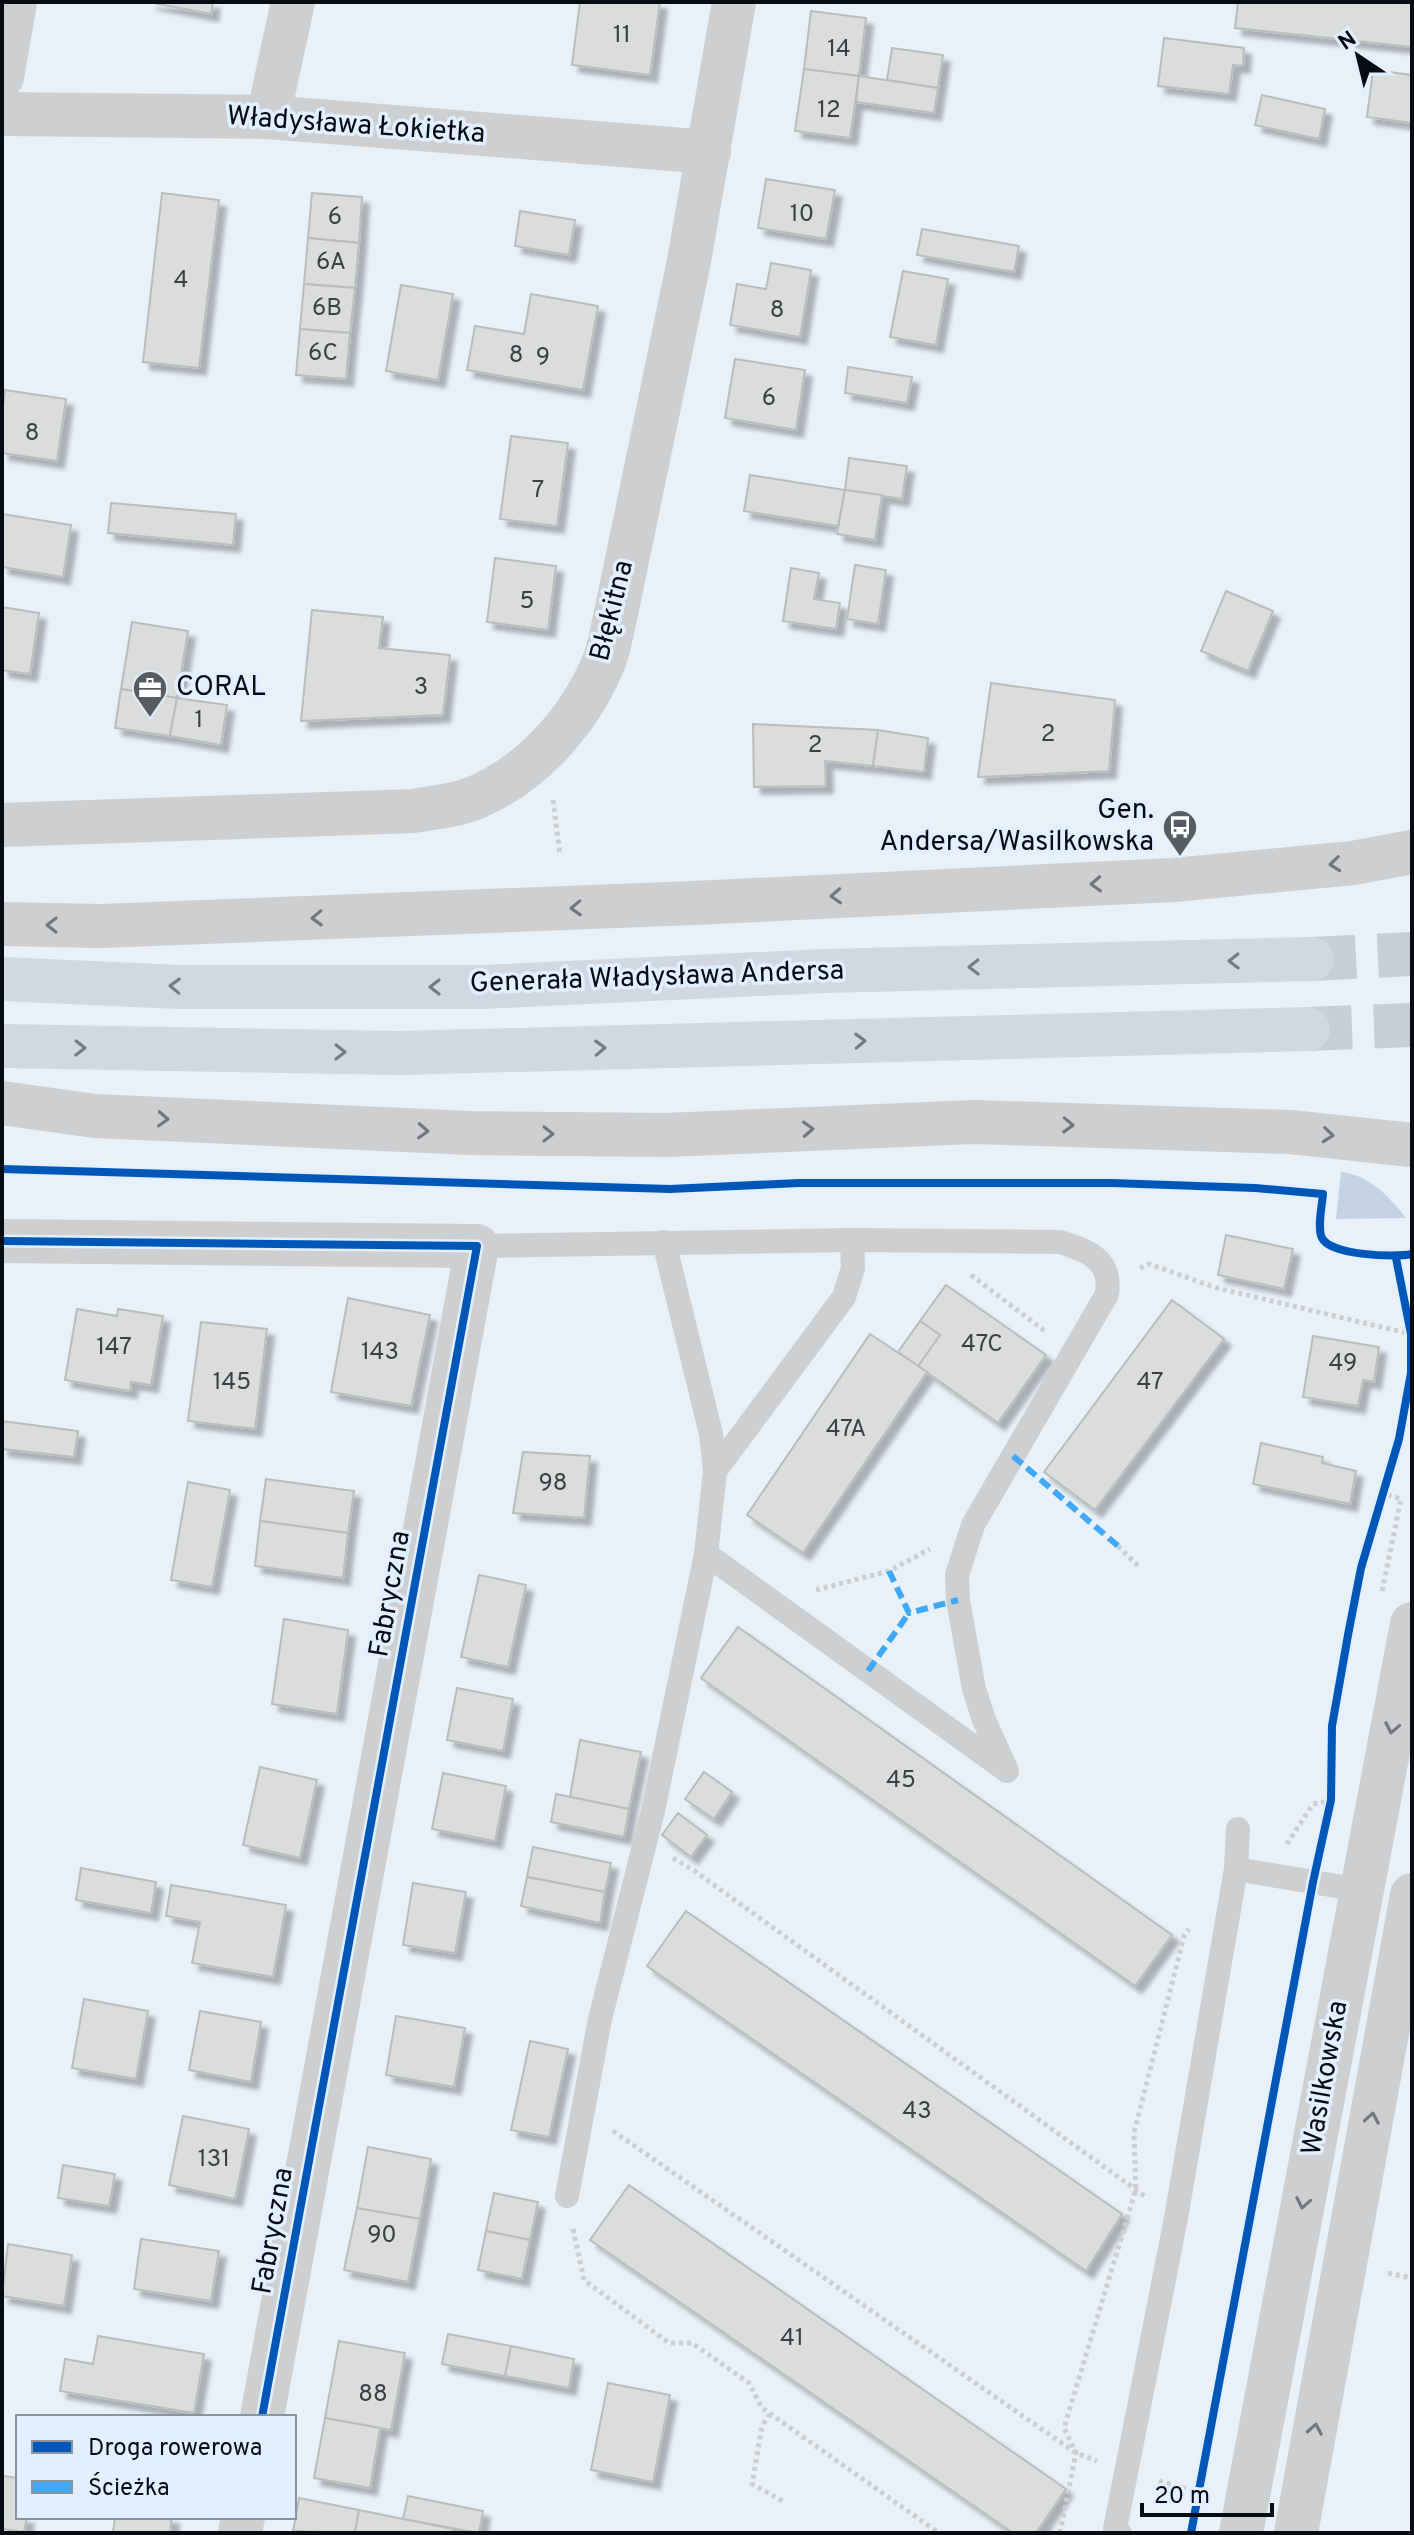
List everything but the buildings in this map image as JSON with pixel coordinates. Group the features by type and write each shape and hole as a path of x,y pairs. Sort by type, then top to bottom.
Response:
{"highway":[{"name":"Generała Władysława Andersa","path":"2,979 180,987 482,987 825,971 1312,959"},
{"path":"2,1046 400,1053 1308,1029"}],"main road":[{"path":"2,77 15,2"},
{"path":"268,117 293,2"},
{"name":"Błękitna","path":"2,825 414,811 479,796 533,763 569,721 603,666 709,152 734,2"},
{"name":"Władysława Łokietka","path":"2,114 268,117 709,152"},
{"path":"2,924 101,926 1174,880 1353,863 1412,852"},
{"path":"2,1103 95,1116 470,1133 666,1135 974,1122 1290,1132 1412,1145"},
{"path":"2,1241 477,1246"},
{"name":"Fabryczna","path":"262,2415 477,1246"},
{"name":"Wasilkowska","path":"1241,2533 1412,1624"},
{"name":"Wasilkowska","path":"1296,2533 1412,1895"}],"lane":[{"path":"715,1471 844,1297 853,1268 852,1240"},
{"path":"477,1246 852,1240 1060,1242 1082,1249 1101,1262 1109,1279 1107,1294 973,1525 957,1575 958,1600 974,1689 1007,1771 706,1554"},
{"path":"567,2196 600,2019 645,1841 706,1554 715,1471 711,1434 664,1242"},
{"path":"1116,2532 1125,2472 1176,2218 1236,1869 1238,1829"},
{"path":"1236,1869 1360,1890"}],"path":[{"path":"926,1241 1073,1352"},
{"path":"1179,1275 1217,1288 1411,1334"},
{"path":"1380,1509 1385,1494"},
{"path":"767,1598 832,1588 889,1571 973,1525"},
{"path":"1118,1546 1140,1568"},
{"path":"1267,1874 1313,1804 1331,1800 1330,1786"},
{"path":"645,1841 696,1872 1176,2218"},
{"path":"1060,2533 1076,2453 1064,2428 1136,2189 1134,2133 1184,1936 1191,1925"},
{"path":"583,2110 1076,2453 1125,2472 1199,2492"},
{"path":"567,2196 584,2280 669,2343 692,2343 749,2383 762,2408 939,2533"},
{"path":"1383,2273 1412,2278"},
{"path":"770,2414 762,2426 752,2484 786,2503"}],"shaded area":[{"path":"1341,1172 1370,1182 1406,1218 1336,1219"}],"tunnel":[{"path":"1312,959 1412,954"},
{"path":"1308,1029 1412,1025"}],"marked path":[{"path":"1013,1456 1118,1546"},
{"path":"889,1571 909,1613 958,1600"},
{"path":"868,1671 909,1613"}],"cycle path":[{"path":"2,1169 670,1189 799,1183 1112,1183 1255,1188 1323,1194 1320,1223 1322,1238 1327,1244 1350,1252 1392,1256 1412,1254"},
{"path":"2,1241 477,1246 262,2415"},
{"path":"1191,2533 1331,1800 1332,1726 1348,1635 1361,1568 1399,1439 1411,1373 1411,1334 1396,1258"}],"place":[{"name":"CORAL","path":"150,719"},
{"name":"Gen. Andersa/Wasilkowska","path":"1180,858"}]}
